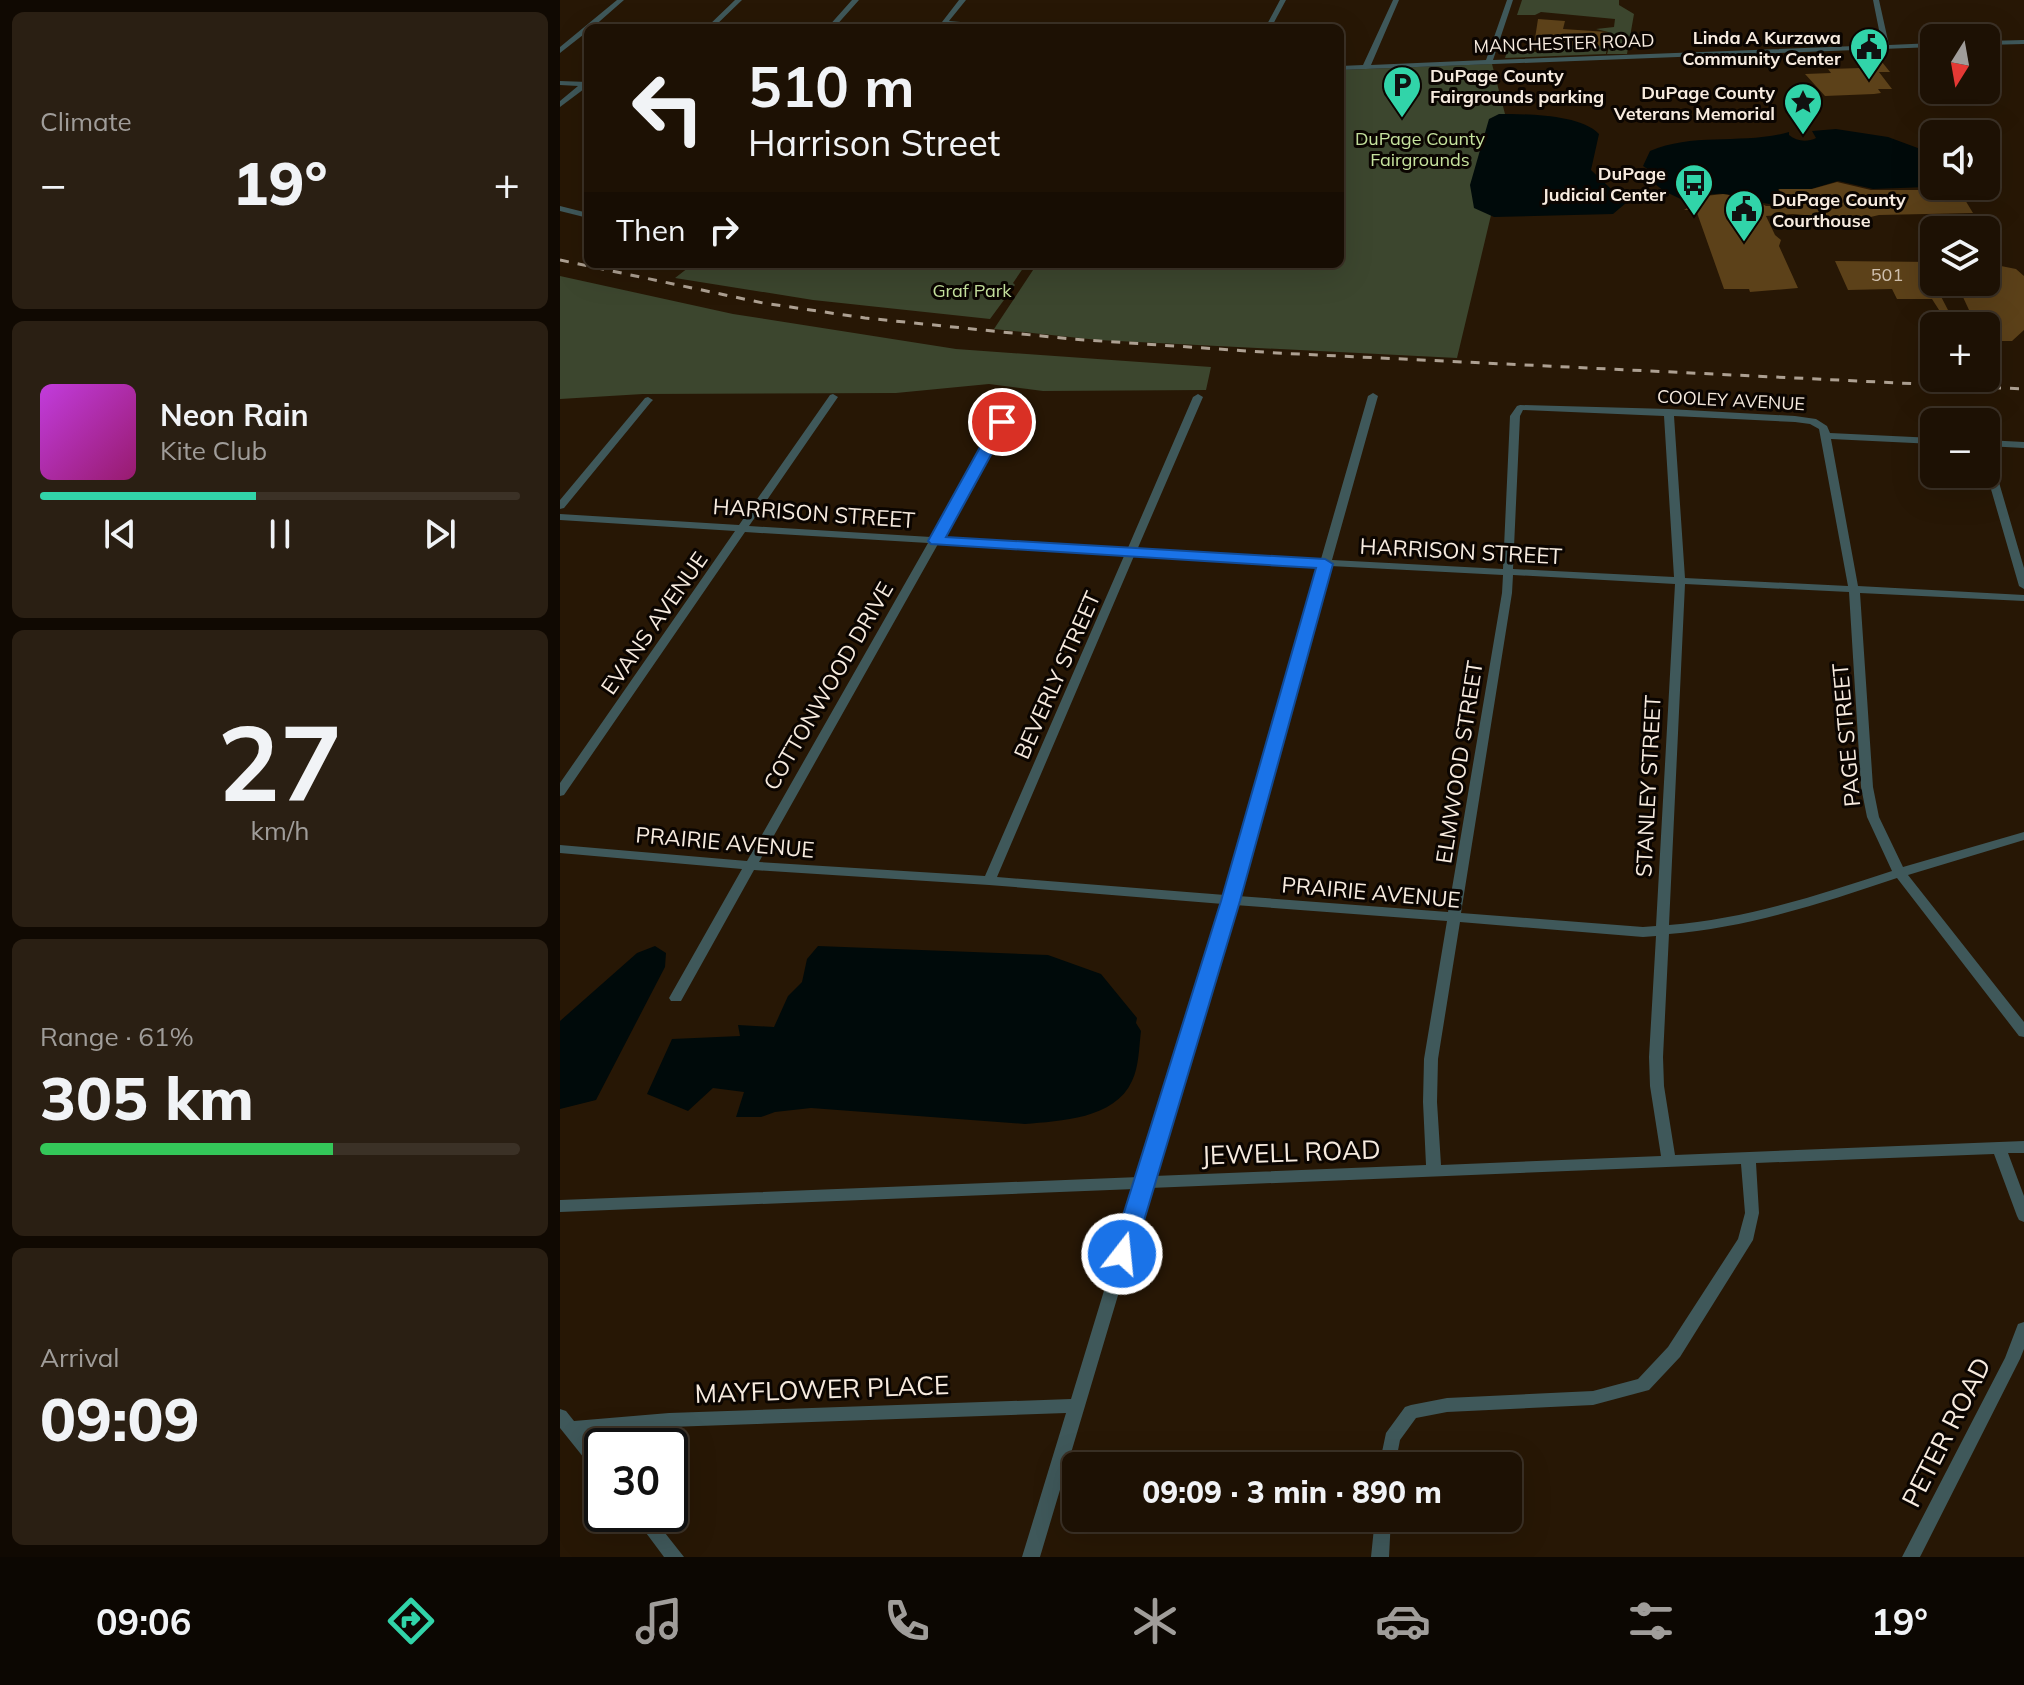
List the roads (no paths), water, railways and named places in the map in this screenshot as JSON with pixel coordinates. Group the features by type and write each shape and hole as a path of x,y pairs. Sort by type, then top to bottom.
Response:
{"street":[{"path":"592,24 621,0"},
{"path":"713,24 739,0"},
{"path":"834,24 856,0"},
{"path":"944,24 963,0"},
{"path":"1270,24 1283,0"},
{"path":"1489,62 1510,0"},
{"path":"1876,0 1886,47"},
{"path":"1366,67 1395,4"},
{"path":"560,51 584,31"},
{"path":"2000,43 2024,42"},
{"name":"MANCHESTER ROAD","path":"1344,68 1920,46"},
{"path":"560,83 584,84"},
{"path":"560,105 584,86"},
{"path":"560,208 584,215"},
{"name":"COTTONWOOD DRIVE","path":"676,998 1017,394"},
{"path":"1031,1557 1230,901 1373,396"},
{"name":"EVANS AVENUE","path":"560,792 833,397"},
{"name":"BEVERLY STREET","path":"989,881 1198,397"},
{"path":"560,506 648,400"},
{"name":"COOLEY AVENUE","path":"1520,408 1540,406 1813,421 1824,428 1828,436 1920,440"},
{"name":"ELMWOOD STREET","path":"1434,1170 1431,1059 1508,574 1514,426 1520,408"},
{"name":"STANLEY STREET","path":"1669,412 1680,582 1656,1057 1657,1086 1669,1161"},
{"name":"PAGE STREET","path":"1828,436 1853,592 1868,798 1879,833 1899,872 2024,1032"},
{"path":"2000,444 2024,445"},
{"path":"1996,488 2024,586"},
{"name":"HARRISON STREET","path":"560,517 1325,564 2024,598"},
{"name":"PRAIRIE AVENUE","path":"560,849 1454,919 1663,931 1776,913 1899,872 2024,836"},
{"name":"JEWELL ROAD","path":"560,1206 2024,1147"},
{"path":"1999,1148 2024,1216"},
{"path":"1390,1452 1392,1438 1411,1412 1447,1405 1593,1398 1643,1385 1674,1352 1745,1240 1752,1213 1748,1158"},
{"name":"PETER ROAD","path":"1911,1557 2024,1329"},
{"name":"MAYFLOWER PLACE","path":"565,1422 1077,1406"},
{"path":"565,1422 584,1446"},
{"path":"655,1532 675,1557"},
{"path":"1380,1557 1382,1532"}],"railway":[{"path":"560,260 584,265"},
{"path":"598,268 763,303 865,318 1071,339 1277,353 2024,389"}],"place":[{"name":"Linda A Kurzawa Community Center","path":"1869,81"},
{"name":"DuPage County Fairgrounds parking","path":"1402,119"},
{"name":"DuPage County Veterans Memorial","path":"1803,136"},
{"name":"DuPage Judicial Center","path":"1694,217"},
{"name":"DuPage County Courthouse","path":"1744,243"}],"park label":[{"name":"DuPage County Fairgrounds","path":"1420,148"},
{"name":"Graf Park","path":"972,290"}]}
